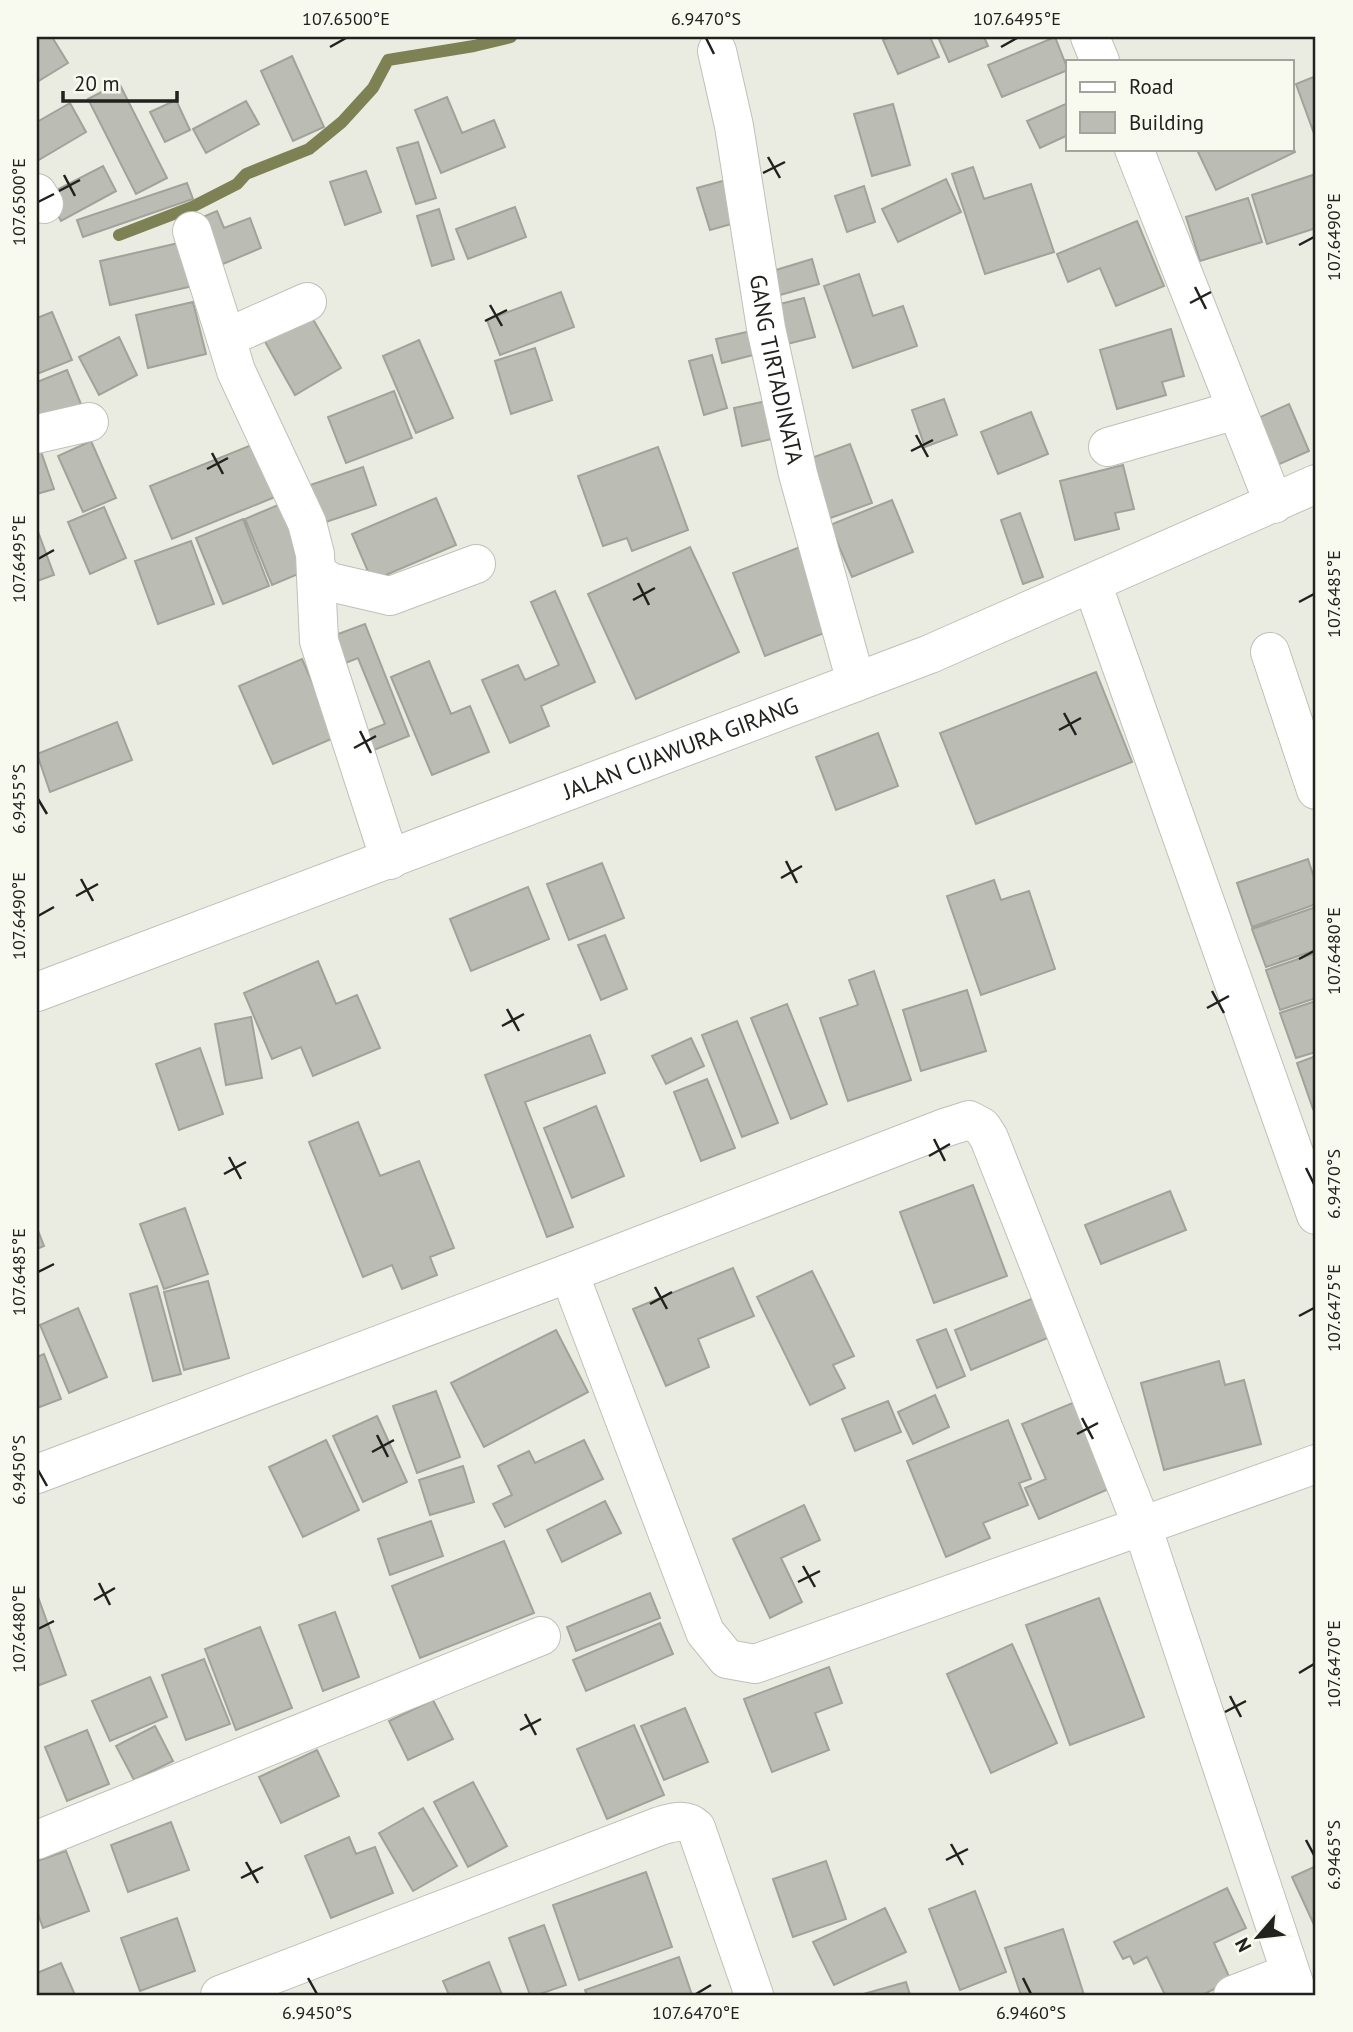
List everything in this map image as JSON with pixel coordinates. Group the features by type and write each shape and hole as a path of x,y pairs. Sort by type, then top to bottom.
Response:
{"street":[{"name":"GANG TIRTADINATA","path":"717,51 738,153 766,328 798,474 856,682"},
{"path":"1134,150 1274,504"},
{"path":"192,231 236,372 307,523 315,554 319,641 390,860"},
{"path":"226,338 307,302"},
{"path":"1108,447 1236,410"},
{"path":"37,433 89,422"},
{"name":"JALAN CIJAWURA GIRANG","path":"37,992 930,654 1316,484"},
{"path":"316,572 330,582 390,596 476,564"},
{"path":"1092,583 1316,1215"},
{"path":"1270,652 1316,790"},
{"path":"37,1474 969,1120 982,1127 989,1138 1142,1527 1294,1984 1233,1995"},
{"path":"569,1273 705,1632 727,1659 755,1664 1316,1464"},
{"path":"37,1840 541,1636"},
{"path":"220,1995 679,1821 688,1822 696,1828 754,1995"}],"building":[{"path":"37,37 52,37 68,63 37,82"},
{"path":"890,37 930,37 939,57 898,74 883,40"},
{"path":"938,37 984,37 988,46 949,62"},
{"path":"1055,37 1066,71 1002,97 988,65"},
{"path":"292,56 324,127 293,141 261,71"},
{"path":"1316,76 1316,139 1296,84"},
{"path":"119,83 167,178 136,194 88,99"},
{"path":"447,97 462,133 494,120 505,147 441,173 415,110"},
{"path":"176,100 190,130 165,142 150,112"},
{"path":"246,101 259,124 206,153 193,129"},
{"path":"70,103 86,132 37,161 37,122"},
{"path":"893,104 910,165 872,176 854,114"},
{"path":"1066,104 1066,136 1040,148 1027,121"},
{"path":"418,142 436,198 416,204 397,148"},
{"path":"1294,150 1295,152 1216,190 1198,152"},
{"path":"103,166 116,191 61,221 47,195"},
{"path":"973,167 984,199 1031,184 1054,252 985,274 952,174"},
{"path":"366,171 381,212 345,225 330,182"},
{"path":"1316,174 1316,228 1267,244 1252,195"},
{"path":"730,179 742,221 710,230 697,188"},
{"path":"946,179 961,212 898,242 882,209"},
{"path":"187,183 193,199 83,237 77,220"},
{"path":"864,186 875,222 847,232 835,196"},
{"path":"1248,198 1262,242 1200,261 1186,217"},
{"path":"515,207 526,237 468,259 456,229"},
{"path":"439,209 454,259 432,266 417,216"},
{"path":"217,211 224,228 250,218 261,248 216,267 198,219"},
{"path":"1137,221 1164,286 1116,306 1100,268 1068,282 1057,254"},
{"path":"183,242 193,286 110,305 100,261"},
{"path":"812,259 819,284 773,297 766,273"},
{"path":"859,274 873,316 903,306 917,346 853,368 824,286"},
{"path":"561,292 574,327 500,355 487,320"},
{"path":"804,298 815,337 779,346 768,307"},
{"path":"193,302 206,354 148,368 136,315"},
{"path":"52,312 72,360 37,374 37,318"},
{"path":"310,314 341,368 295,395 264,340"},
{"path":"1171,329 1184,376 1162,382 1166,395 1117,409 1100,350"},
{"path":"751,331 757,354 722,363 716,339"},
{"path":"119,337 137,375 99,395 79,357"},
{"path":"419,340 453,418 416,433 383,356"},
{"path":"535,348 552,400 511,414 495,361"},
{"path":"712,355 727,408 704,415 689,361"},
{"path":"67,370 83,409 37,427 37,382"},
{"path":"394,391 412,438 346,463 328,417"},
{"path":"944,399 957,435 925,447 912,410"},
{"path":"771,400 780,437 742,446 734,408"},
{"path":"1289,404 1309,451 1266,470 1245,424"},
{"path":"1031,412 1048,454 998,474 981,432"},
{"path":"37,440 54,489 37,494"},
{"path":"91,441 116,498 83,512 58,456"},
{"path":"254,444 275,497 172,539 150,486"},
{"path":"850,444 872,503 825,520 803,461"},
{"path":"658,447 688,530 632,551 627,538 603,546 578,476"},
{"path":"1123,465 1134,509 1115,513 1119,529 1075,540 1060,481"},
{"path":"363,467 376,505 323,523 310,485"},
{"path":"436,498 456,545 372,581 352,534"},
{"path":"290,500 309,546 295,552 303,572 272,585 245,519"},
{"path":"892,500 913,552 852,577 830,525"},
{"path":"104,507 126,558 90,574 68,522"},
{"path":"1020,513 1043,577 1023,584 1001,520"},
{"path":"243,519 269,586 223,604 196,538"},
{"path":"37,529 54,575 37,581"},
{"path":"191,541 214,604 158,624 135,561"},
{"path":"690,547 739,652 636,699 588,594"},
{"path":"800,547 832,630 765,656 733,573"},
{"path":"555,591 595,682 541,706 549,726 510,743 482,680 518,665 525,680 559,665 531,602"},
{"path":"365,624 409,736 364,754 357,735 385,724 358,658 330,669 319,641"},
{"path":"302,659 336,737 273,764 239,686"},
{"path":"429,661 451,714 470,706 489,752 432,775 391,677"},
{"path":"1096,672 1132,762 976,824 940,733"},
{"path":"117,722 132,760 50,792 37,754"},
{"path":"878,733 898,786 836,810 816,757"},
{"path":"1308,859 1316,884 1316,904 1252,927 1237,883"},
{"path":"602,863 624,918 569,940 547,884"},
{"path":"994,880 1001,900 1029,891 1055,969 981,995 947,896"},
{"path":"528,887 549,939 471,971 450,919"},
{"path":"1316,907 1316,950 1266,967 1252,929"},
{"path":"605,935 627,989 601,1000 578,945"},
{"path":"1316,953 1316,998 1280,1010 1266,970"},
{"path":"318,961 336,1004 357,995 380,1048 313,1076 301,1047 272,1059 244,993"},
{"path":"874,971 911,1080 848,1101 820,1018 858,1005 849,980"},
{"path":"967,990 986,1051 921,1071 903,1010"},
{"path":"1316,1001 1316,1052 1296,1058 1280,1013"},
{"path":"787,1004 827,1104 791,1119 751,1018"},
{"path":"251,1017 262,1078 226,1085 215,1024"},
{"path":"737,1021 778,1123 742,1137 702,1035"},
{"path":"590,1035 605,1073 525,1102 573,1227 547,1237 485,1075"},
{"path":"691,1038 704,1066 666,1084 652,1056"},
{"path":"200,1048 223,1114 179,1130 156,1064"},
{"path":"1316,1056 1316,1107 1313,1109 1297,1063"},
{"path":"707,1079 735,1148 701,1161 674,1092"},
{"path":"596,1106 624,1176 572,1198 544,1128"},
{"path":"358,1122 380,1176 419,1161 454,1248 430,1257 437,1275 402,1289 392,1265 363,1277 309,1142"},
{"path":"973,1185 1007,1276 934,1303 900,1212"},
{"path":"1170,1191 1186,1230 1101,1264 1085,1225"},
{"path":"185,1208 208,1274 164,1289 140,1224"},
{"path":"37,1228 44,1246 37,1249"},
{"path":"733,1268 754,1316 698,1339 709,1367 666,1386 633,1309"},
{"path":"812,1271 854,1356 833,1365 845,1388 810,1405 757,1297"},
{"path":"208,1281 229,1358 184,1370 164,1292"},
{"path":"157,1286 181,1374 153,1381 130,1294"},
{"path":"1034,1298 1050,1337 971,1370 955,1330"},
{"path":"78,1308 107,1377 69,1393 40,1325"},
{"path":"946,1329 965,1376 937,1388 917,1340"},
{"path":"556,1330 588,1392 484,1447 451,1383"},
{"path":"44,1354 61,1399 37,1408 37,1357"},
{"path":"1219,1361 1225,1385 1244,1380 1261,1444 1164,1470 1141,1383"},
{"path":"436,1391 460,1457 417,1473 393,1406"},
{"path":"935,1395 949,1427 913,1444 898,1412"},
{"path":"888,1401 901,1432 855,1451 842,1419"},
{"path":"1075,1402 1111,1488 1039,1519 1025,1488 1046,1479 1022,1424"},
{"path":"377,1416 407,1482 363,1502 333,1436"},
{"path":"1008,1420 1031,1479 1019,1483 1028,1505 983,1523 990,1538 946,1557 907,1461"},
{"path":"326,1440 359,1510 303,1537 269,1467"},
{"path":"584,1440 603,1479 505,1527 493,1504 512,1495 498,1466 529,1451 535,1463"},
{"path":"463,1466 474,1502 430,1515 419,1480"},
{"path":"605,1501 621,1533 562,1562 547,1530"},
{"path":"804,1505 820,1540 781,1558 802,1602 770,1618 733,1539"},
{"path":"431,1521 443,1556 390,1575 378,1539"},
{"path":"504,1541 534,1613 420,1658 392,1586"},
{"path":"650,1593 660,1618 576,1651 567,1627"},
{"path":"37,1594 66,1675 37,1686"},
{"path":"1099,1598 1144,1717 1070,1745 1026,1625"},
{"path":"335,1612 359,1677 323,1691 299,1625"},
{"path":"660,1623 673,1654 586,1691 573,1660"},
{"path":"260,1627 292,1708 236,1730 205,1649"},
{"path":"1012,1644 1057,1743 991,1773 947,1674"},
{"path":"204,1659 230,1724 186,1740 162,1675"},
{"path":"829,1667 842,1703 815,1713 829,1750 772,1772 744,1699"},
{"path":"150,1677 167,1717 110,1741 92,1701"},
{"path":"433,1700 453,1739 408,1760 389,1721"},
{"path":"685,1708 708,1762 664,1780 641,1726"},
{"path":"634,1725 664,1795 607,1819 577,1749"},
{"path":"155,1726 173,1761 134,1780 116,1746"},
{"path":"87,1730 109,1784 67,1801 45,1747"},
{"path":"317,1750 339,1796 281,1823 259,1777"},
{"path":"473,1782 507,1846 468,1867 434,1802"},
{"path":"423,1808 457,1866 413,1891 379,1833"},
{"path":"171,1822 189,1870 128,1892 111,1845"},
{"path":"349,1837 356,1854 375,1847 393,1893 331,1918 305,1856"},
{"path":"66,1851 89,1911 43,1928 37,1911 37,1861"},
{"path":"826,1861 846,1919 793,1937 773,1879"},
{"path":"1316,1866 1316,1929 1292,1877"},
{"path":"646,1872 672,1947 579,1980 553,1905"},
{"path":"1227,1888 1246,1928 1214,1943 1231,1981 1202,1995 1165,1995 1147,1957 1134,1964 1130,1956 1123,1959 1114,1942"},
{"path":"975,1891 1006,1972 960,1990 929,1909"},
{"path":"885,1908 906,1952 834,1985 813,1942"},
{"path":"177,1918 195,1971 140,1991 121,1938"},
{"path":"544,1925 566,1985 530,1995 509,1938"},
{"path":"1063,1929 1084,1995 1021,1995 1005,1948"},
{"path":"679,1957 692,1995 587,1995 585,1990"},
{"path":"489,1962 502,1995 449,1995 443,1981"},
{"path":"61,1963 75,1995 37,1995 37,1973"},
{"path":"906,1982 910,1995 860,1995"}],"waterway":[{"path":"119,235 192,207 237,184 246,174 309,149 342,122 373,88 388,60 511,37"}]}
